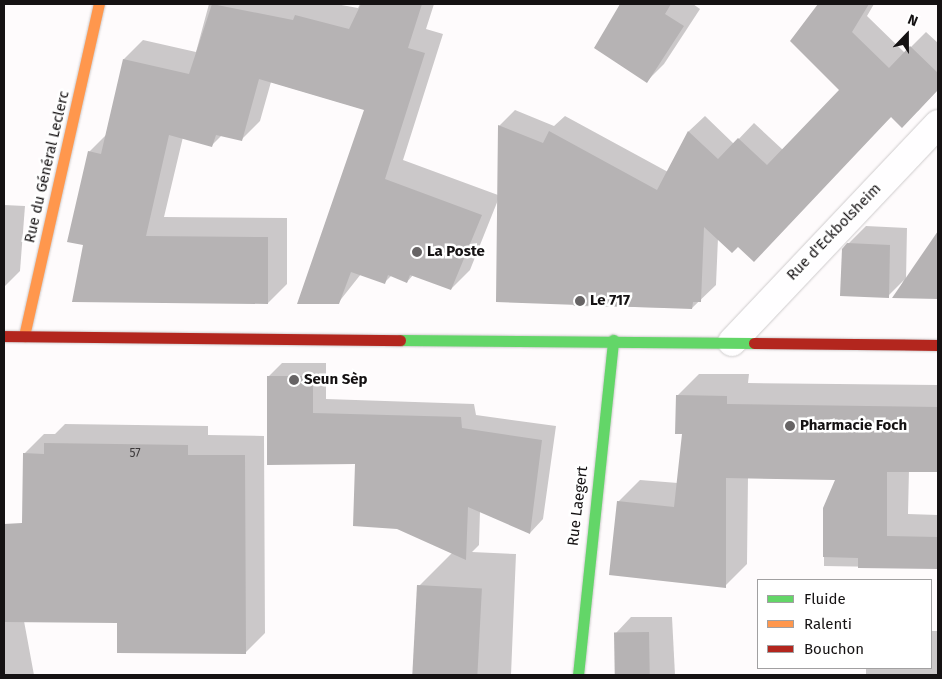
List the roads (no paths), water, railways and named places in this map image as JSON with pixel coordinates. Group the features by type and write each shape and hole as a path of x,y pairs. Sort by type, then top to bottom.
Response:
{"main road":[{"name":"Rue du Général Leclerc","path":"24,336 99,4"},
{"path":"4,336 613,340 938,345"},
{"name":"Rue Laegert","path":"578,675 613,340"}],"street":[{"name":"Rue d'Eckbolsheim","path":"732,342 938,124"}],"place":[{"name":"La Poste","path":"417,252"},
{"name":"Le 717","path":"580,301"},
{"name":"Seun Sèp","path":"294,380"},
{"name":"Pharmacie Foch","path":"790,426"}]}
